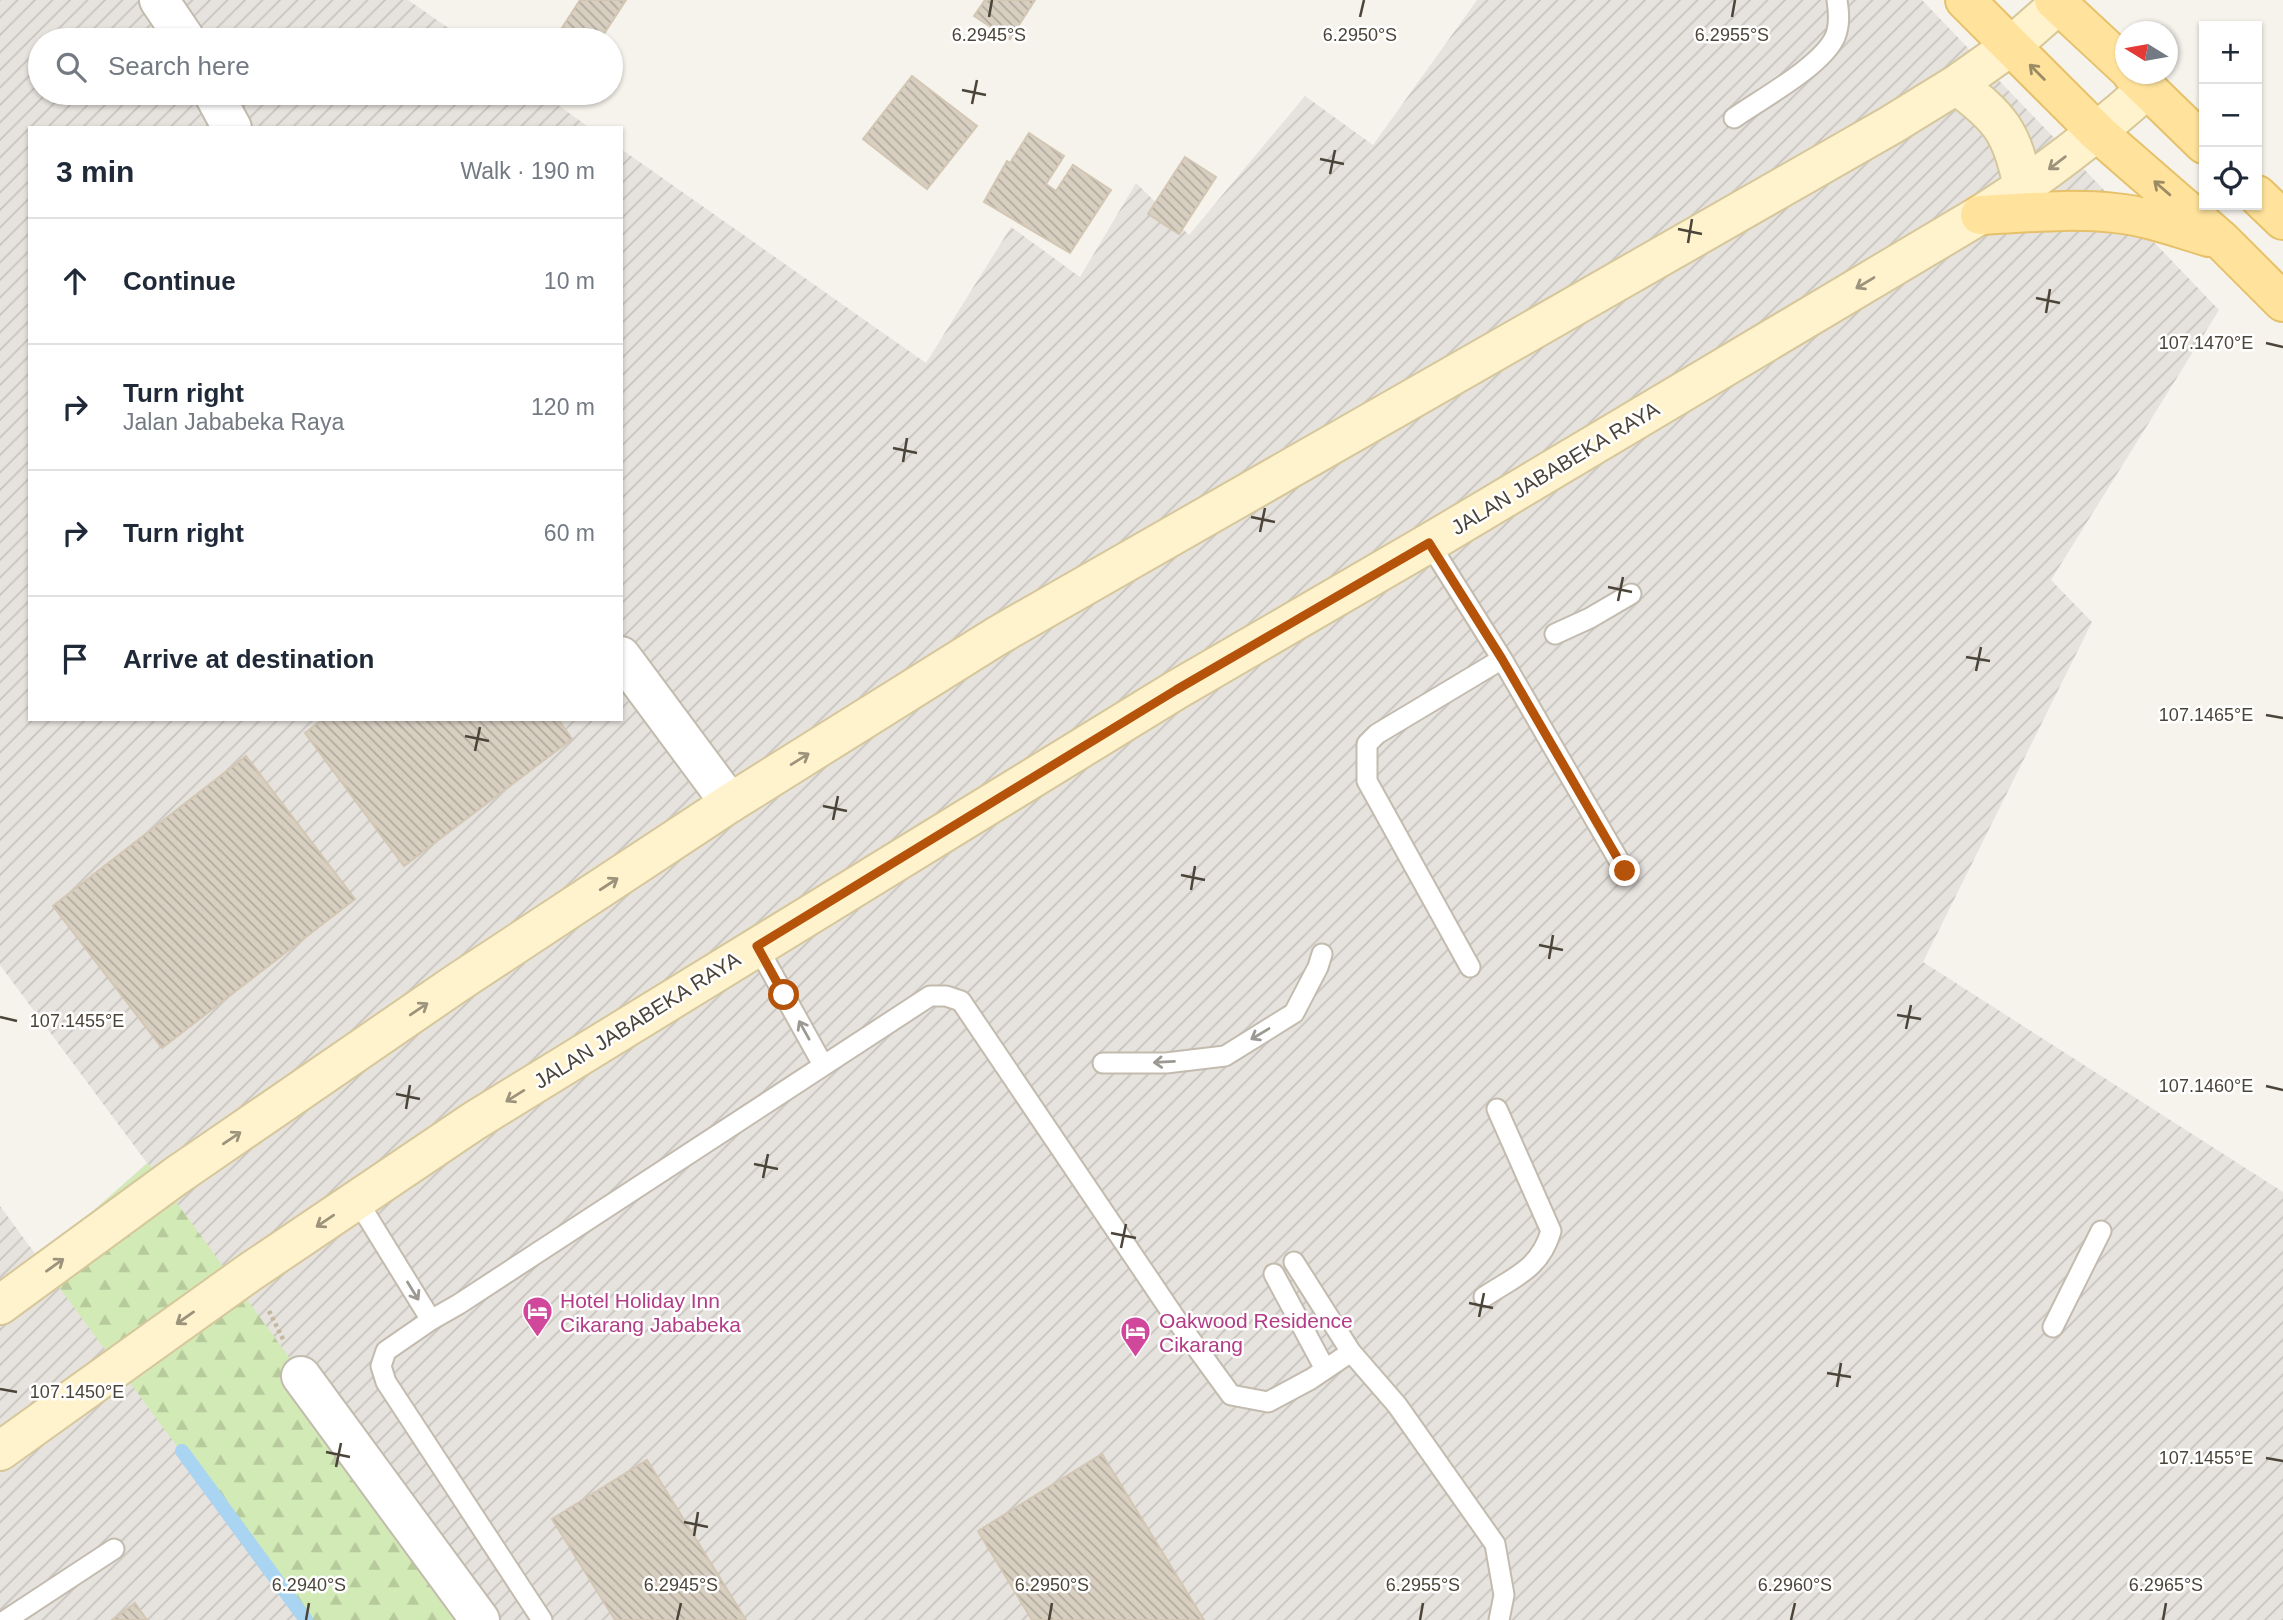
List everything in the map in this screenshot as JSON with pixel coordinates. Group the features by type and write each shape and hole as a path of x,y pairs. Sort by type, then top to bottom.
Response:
{"main road":[{"path":"1965,0 2098,133 2221,240 2283,302"},
{"path":"0,1305 176,1176 457,983 730,803 997,636 1891,125 1956,85 2011,46 2057,2 2115,57"},
{"name":"JALAN JABABEKA RAYA","path":"0,1451 245,1275 474,1121 1176,690 1429,543 2023,188 2098,133 2130,84"},
{"path":"2143,84 2199,139"},
{"path":"1956,85 1982,104 2004,128 2017,157 2023,188"},
{"path":"2262,200 2283,220"},
{"path":"1980,215 2074,210 2117,213 2221,240"}],"street":[{"path":"159,0 178,28"},
{"path":"220,105 231,126"},
{"path":"623,659 730,803"},
{"path":"301,1376 480,1620"}],"lane":[{"path":"1734,118 1820,59 1835,37 1840,16 1837,0"},
{"path":"1429,543 1502,659 1625,871"},
{"path":"1555,634 1590,618 1631,594"},
{"path":"1470,967 1367,781 1367,744 1377,734 1502,659"},
{"path":"757,946 823,1065"},
{"path":"1103,1063 1166,1063 1225,1056 1294,1013 1322,954"},
{"path":"542,1620 386,1382 381,1366 386,1351 930,996 946,996 961,1001 1180,1325 1231,1395 1268,1402 1351,1352"},
{"path":"1484,1297 1532,1266 1546,1247 1551,1231 1497,1109"},
{"path":"357,1200 431,1320"},
{"path":"2053,1327 2101,1231"},
{"path":"1294,1262 1351,1352 1397,1405 1495,1544 1504,1595 1499,1620"},
{"path":"1274,1274 1325,1369"},
{"path":"6,1620 114,1549"}],"path":[{"path":"245,1275 301,1376"}],"shaded area":[{"path":"0,0 408,0 449,28 28,28 28,105 558,105 587,126 28,126 28,721 623,721 623,150 926,363 1011,227 1080,277 1136,183 1189,235 1305,96 1373,145 1477,0 1922,0 2219,310 2051,580 2092,622 1923,962 2283,1192 2283,1620 0,1620 0,1206 39,1259 147,1163 0,965"}],"green space":[{"path":"148,1163 480,1620 306,1620 38,1259"}],"building":[{"path":"580,0 626,0 608,28 562,28"},
{"path":"985,0 1035,0 1010,39 974,16"},
{"path":"912,76 977,126 927,189 863,139"},
{"path":"1029,133 1064,156 1046,184 1056,191 1073,165 1111,190 1070,253 984,202 1007,161 1010,163"},
{"path":"1185,157 1216,177 1179,234 1148,214"},
{"path":"320,721 559,721 572,739 404,866 305,733"},
{"path":"246,756 355,899 162,1048 53,906"},
{"path":"1102,1454 1204,1620 1032,1620 978,1531"},
{"path":"647,1460 746,1620 615,1620 552,1519"},
{"path":"135,1603 147,1620 112,1620"}],"waterway":[{"path":"182,1451 306,1620"}],"place":[{"name":"Hotel Holiday Inn Cikarang Jababeka","path":"537,1339"},
{"name":"Oakwood Residence Cikarang","path":"1136,1359"}],"route":[{"path":"784,995 757,946 1176,690 1429,543 1502,659 1625,871"}]}
